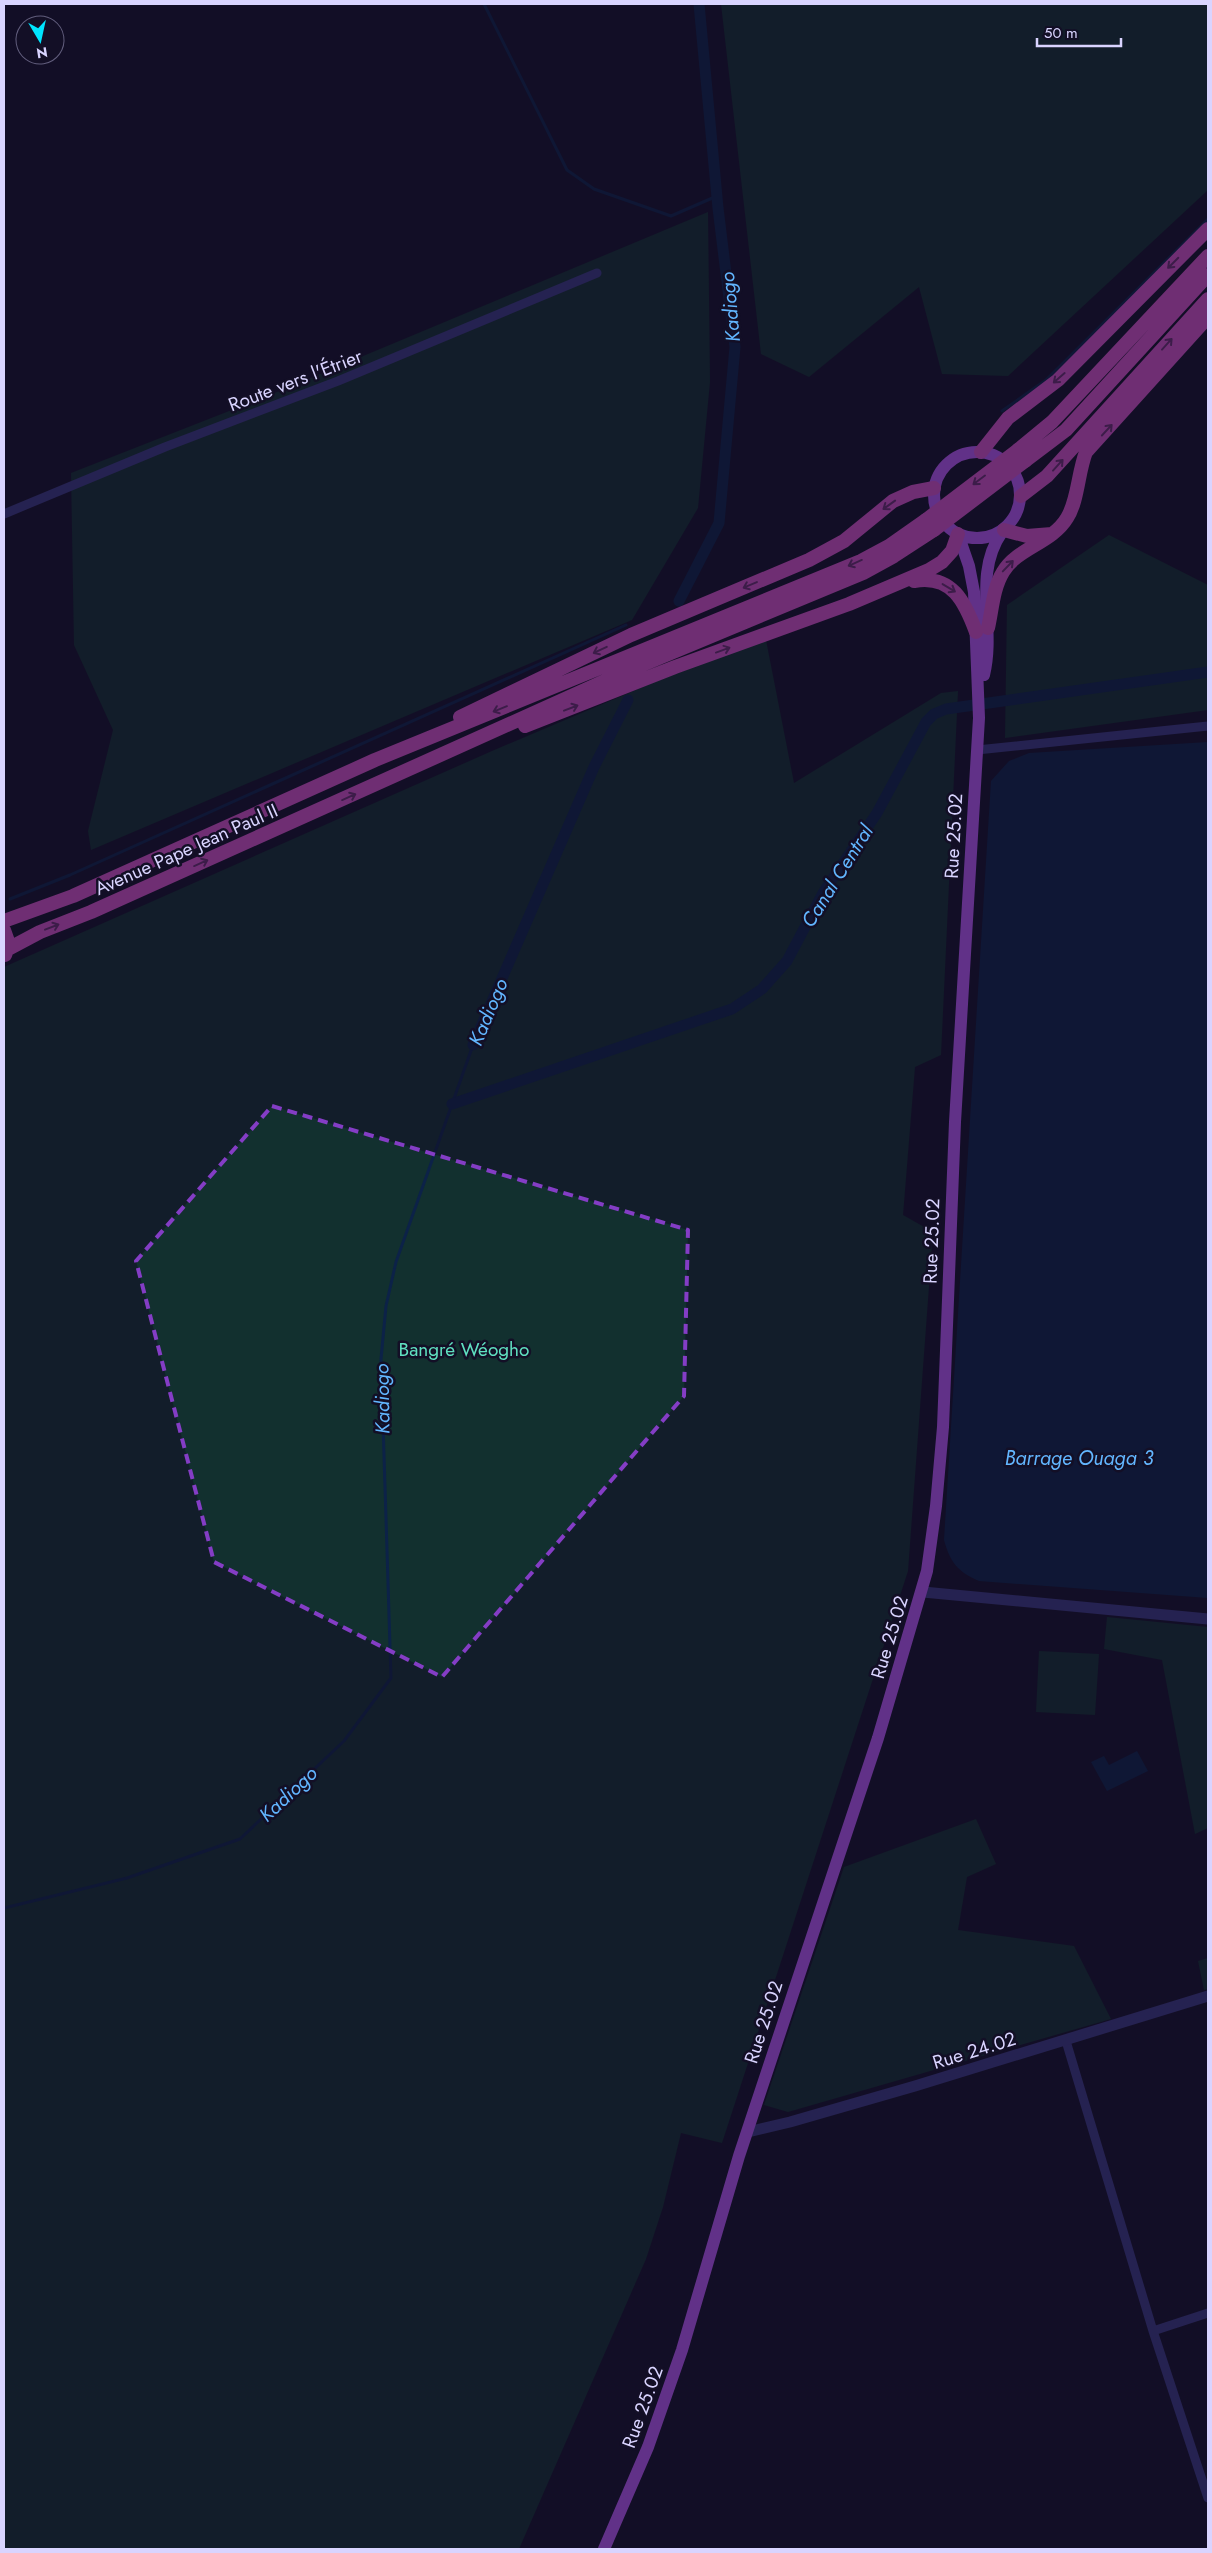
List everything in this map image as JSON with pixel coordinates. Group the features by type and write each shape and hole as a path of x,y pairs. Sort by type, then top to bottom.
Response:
{"highway":[{"path":"981,452 1008,418 1064,374 1208,229"},
{"path":"1021,456 1208,256"},
{"path":"379,784 625,672 863,573 894,556 930,525 1021,456 1066,430 1208,274"},
{"path":"1021,496 1047,476 1208,299"},
{"path":"982,630 1003,572 1015,559 1055,533 1068,518 1080,467 1086,452 1208,317"},
{"path":"375,760 488,702 631,635 809,560 844,541 893,501 913,492 934,488"},
{"path":"375,760 861,561 930,525"},
{"path":"1004,530 1027,536 1055,533"},
{"path":"379,784 886,588 942,562 952,551 958,534"},
{"path":"886,588 927,579 940,582 956,592 982,630"},
{"name":"Avenue Pape Jean Paul II","path":"4,921 73,896 375,760"},
{"name":"Avenue Pape Jean Paul II","path":"6,953 40,932 91,912 379,784"},
{"name":"Avenue Pape Jean Paul II","path":"4,930 8,939 6,953"}],"main road":[{"path":"981,452 999,458 1014,471 1019,483 1021,496 1018,509 1004,530 988,537 973,538 958,534 942,520 934,499 934,488 938,476 951,461 968,453 981,452"},
{"name":"Rue 25.02","path":"604,2549 648,2446 676,2367 723,2208 923,1592 936,1506 943,1426 954,1122 979,718 982,630 987,567 992,546 1004,530"},
{"name":"Rue 25.02","path":"958,534 969,566 982,630"}],"street":[{"name":"Route vers l'Étrier","path":"4,514 165,447 347,378 598,273"},
{"path":"977,750 1208,726"},
{"path":"923,1592 1208,1619"},
{"name":"Rue 24.02","path":"748,2132 790,2122 1066,2041 1208,1996"},
{"path":"1066,2041 1153,2332 1208,2498"},
{"path":"1153,2332 1208,2313"}],"highlighted area":[{"path":"272,1106 688,1230 684,1396 442,1677 214,1562 136,1261"}],"green space":[{"path":"721,4 1208,4 1208,190 1008,376 942,374 919,287 809,377 761,354"},
{"path":"708,212 710,382 698,508 632,620 91,850 88,831 113,730 74,645 71,473 265,397"},
{"path":"1109,535 1208,585 1208,710 1005,738 1007,605"},
{"name":"Bangré Wéogho","path":"765,635 794,783 941,693 958,691 941,1055 915,1067 903,1215 933,1232 908,1571 722,2143 681,2133 663,2207 646,2259 519,2549 4,2549 4,967 492,751"},
{"path":"1107,1617 1208,1627 1208,1828 1195,1834 1162,1660 1104,1649"},
{"path":"1039,1651 1099,1654 1095,1715 1036,1712"},
{"path":"976,1819 996,1864 967,1877 958,1930 1074,1946 1111,2019 788,2112 764,2105 844,1867"},
{"path":"1208,1958 1208,1989 1204,1990 1198,1961"}],"water":[{"name":"Barrage Ouaga 3","path":"1208,742 1208,1598 979,1581 960,1570 952,1560 944,1540 991,781 1009,761 1029,753"},
{"path":"1137,1751 1148,1771 1107,1791 1091,1762 1104,1756 1109,1765"}],"waterway":[{"path":"484,4 567,170 594,189 671,216 717,196"},
{"name":"Kadiogo","path":"679,601 719,523 735,347 718,208 699,4"},
{"path":"1002,411 1046,380 1208,219"},
{"path":"10,899 70,875 626,625"},
{"name":"Canal Central","path":"452,1104 732,1009 762,989 787,961 823,893 877,813 926,722 934,714 946,709 1208,672"},
{"name":"Kadiogo","path":"473,1045 594,767 628,700"},
{"name":"Kadiogo","path":"4,1908 127,1878 240,1839 344,1741 391,1678 381,1359 386,1306 396,1262 473,1045"}]}
